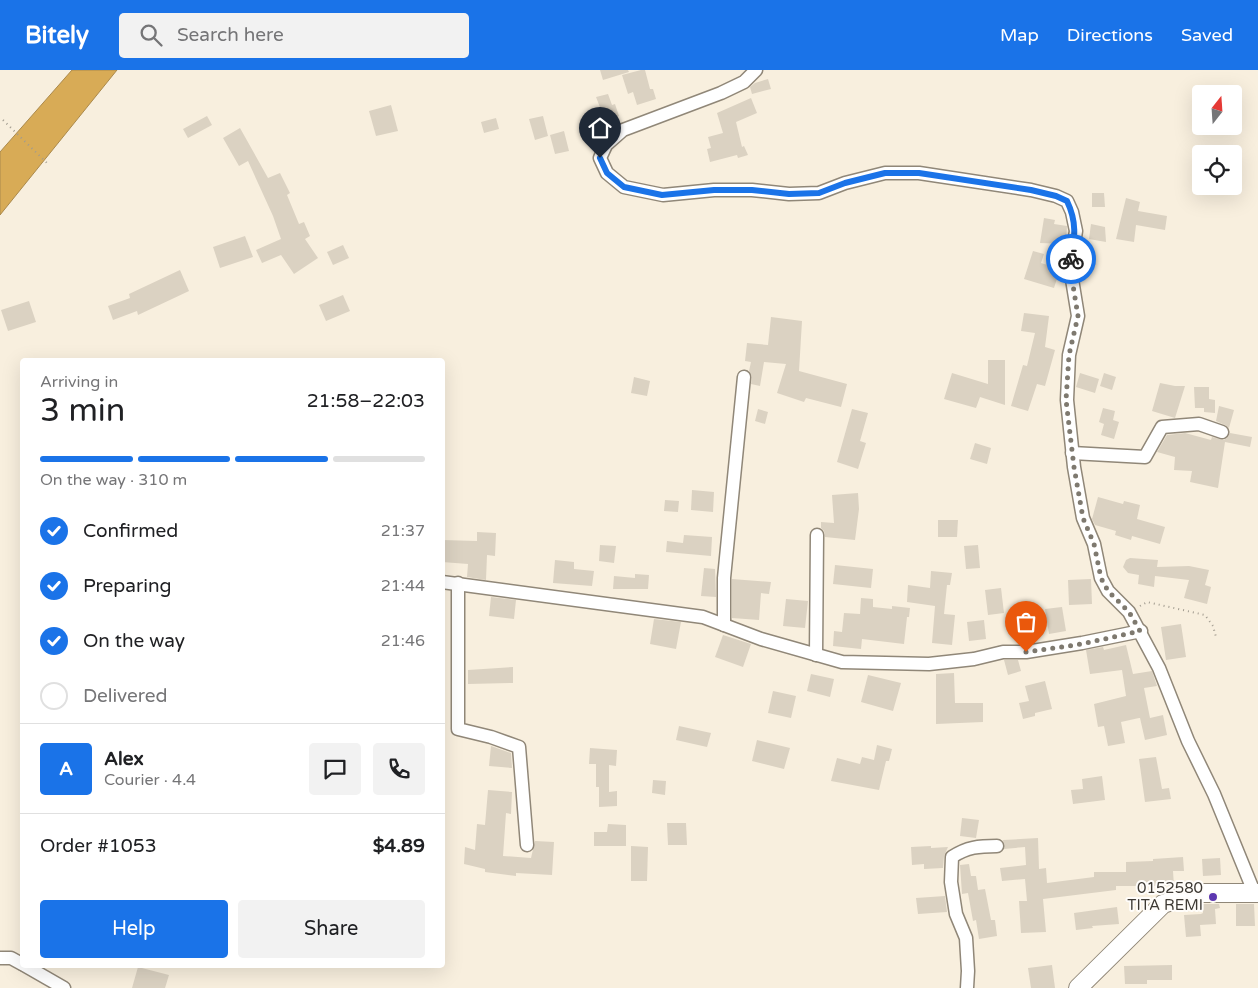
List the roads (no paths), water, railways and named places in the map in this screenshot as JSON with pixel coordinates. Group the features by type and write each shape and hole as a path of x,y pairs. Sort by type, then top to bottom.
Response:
{"street":[{"path":"756,70 744,82 721,93 623,130 606,145 600,158 607,173 624,187 662,195 714,190 752,190 789,194 819,193 845,183 885,173 919,173 1031,190 1056,196 1067,201 1072,212 1076,231 1070,267 1078,316 1069,355 1066,400 1072,453 1083,518 1094,544 1101,578 1108,591 1129,612 1159,668 1188,741 1214,794 1256,893 1196,893 1163,904 1078,988"},
{"path":"724,625 724,578 744,377"},
{"path":"1072,453 1145,457 1162,427 1199,424 1222,432"},
{"path":"816,655 817,535"},
{"path":"445,582 703,617 761,639 842,662 929,664 974,659 1003,652 1026,652 1082,644 1140,631"},
{"path":"458,583 458,729 491,737 519,748 527,845"},
{"path":"967,988 966,938 955,906 951,882 952,857 974,846 998,846"},
{"path":"0,958 12,958 20,963"},
{"path":"28,968 64,988"}],"place":[{"name":"0152580 TITA REMI","path":"1213,897"}]}
